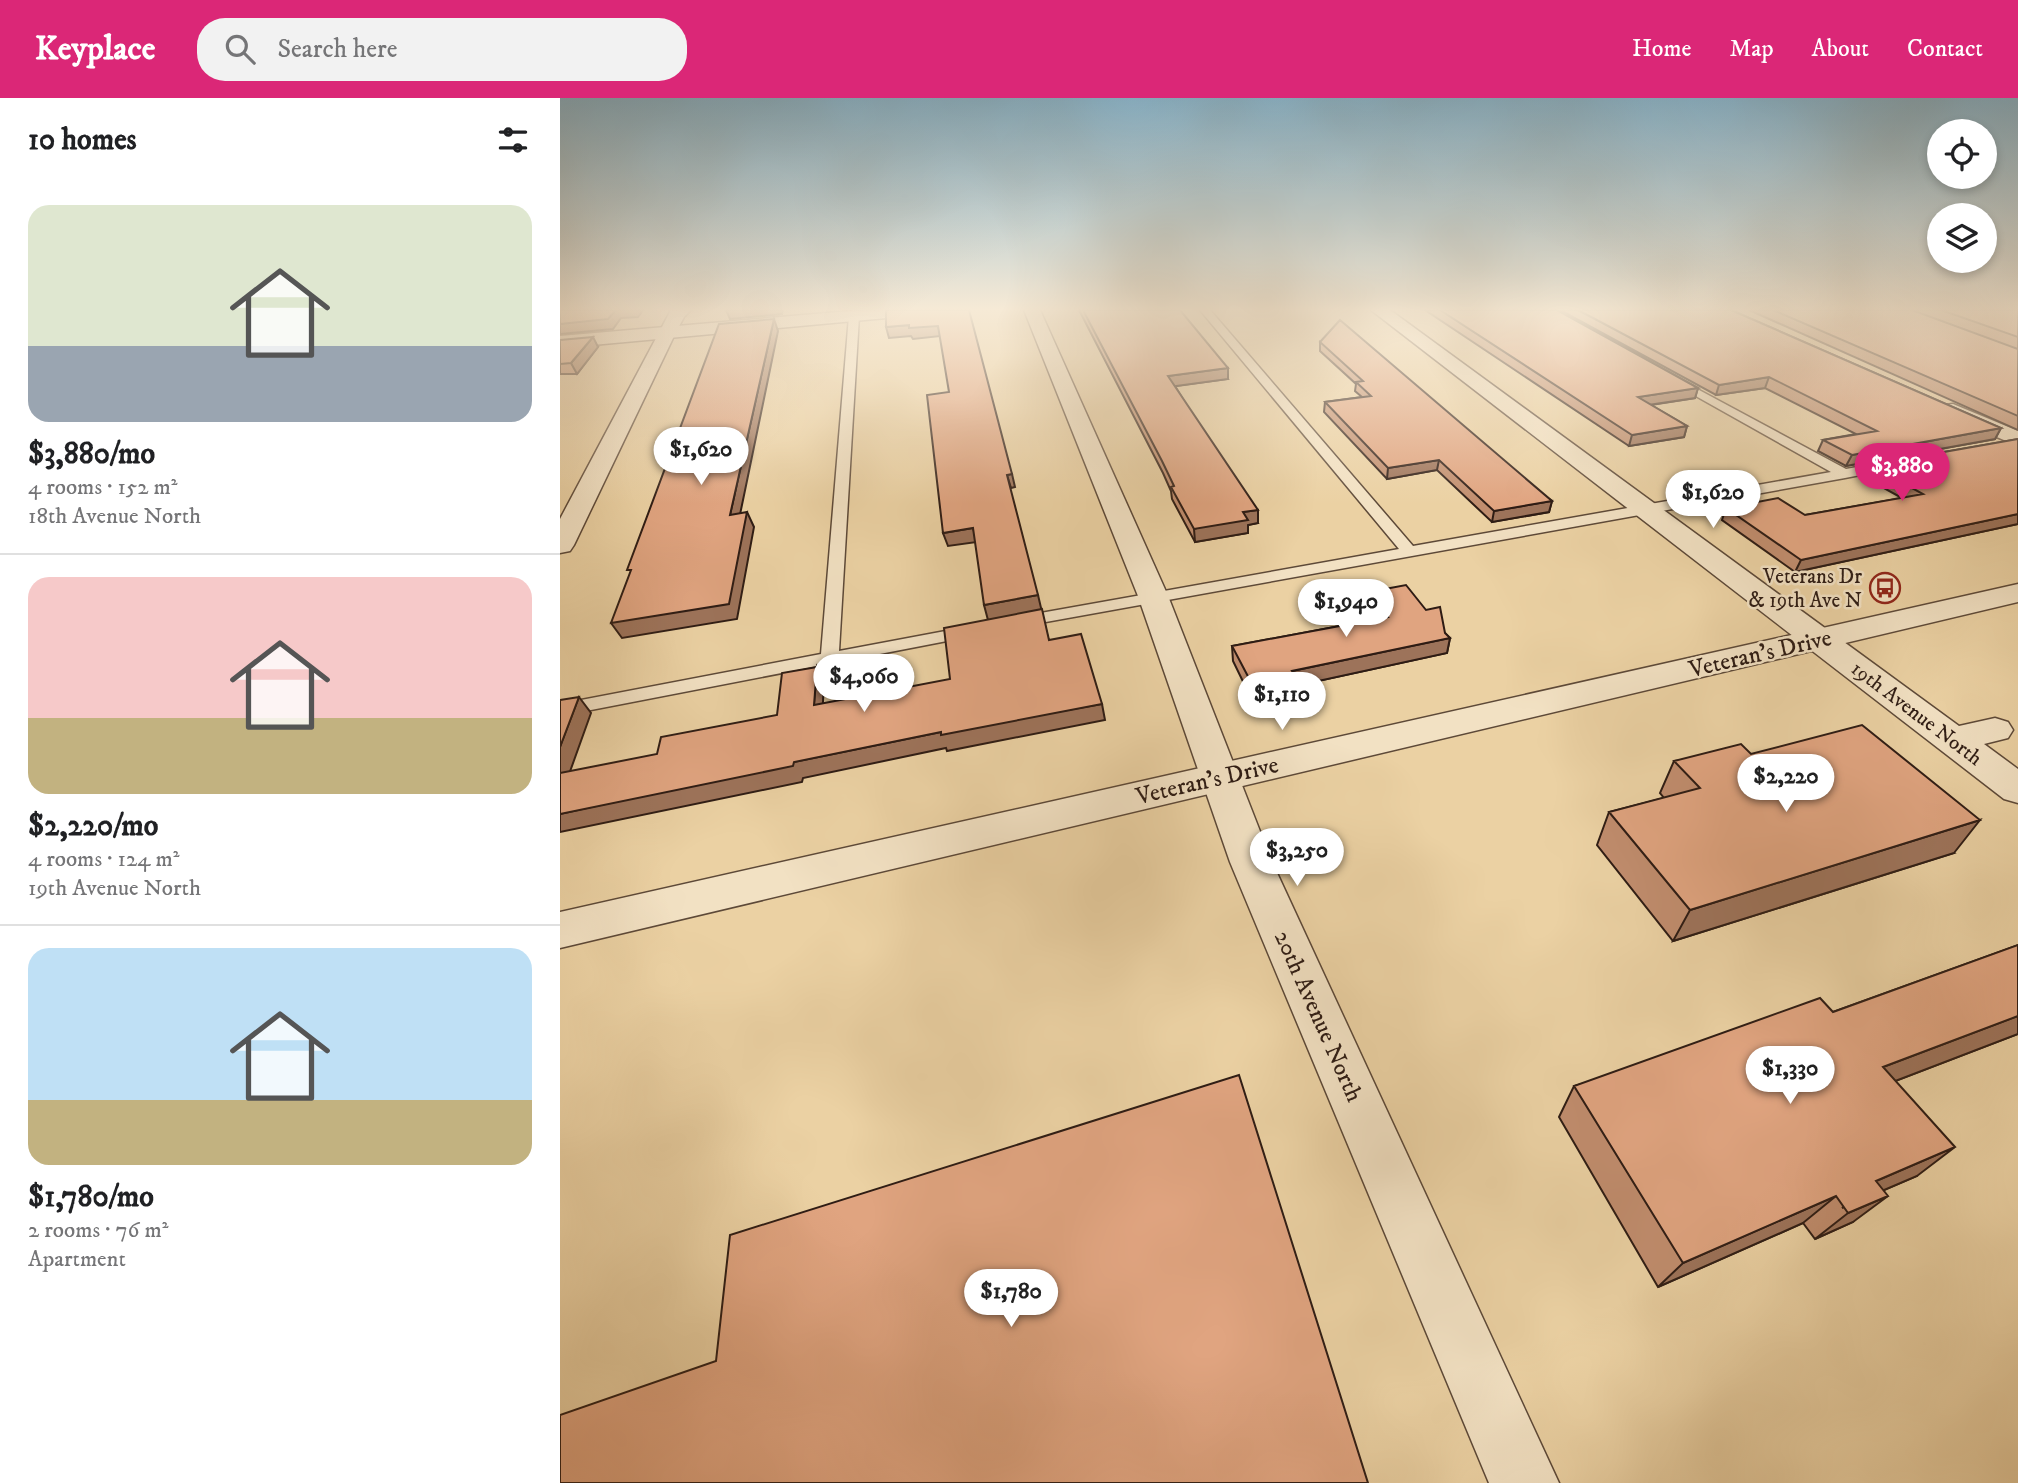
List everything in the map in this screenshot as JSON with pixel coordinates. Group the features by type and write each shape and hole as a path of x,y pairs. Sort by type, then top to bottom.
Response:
{"street":[{"path":"560,545 646,375"},
{"name":"20th Avenue North","path":"1059,375 1153,596 1251,862 1524,1483"},
{"name":"19th Avenue North","path":"1465,375 2018,789"},
{"path":"1930,400 2018,440"},
{"name":"Veteran's Drive","path":"560,930 2018,593"},
{"path":"1953,740 1995,730"}],"lane":[{"path":"830,658 851,375"},
{"path":"1260,375 1410,552"},
{"path":"1667,375 1844,474"},
{"path":"1991,446 2018,440"},
{"path":"560,710 1153,596 1647,511 1911,461"}],"building":[{"path":"700,375 762,375 730,515 747,512 729,604 611,623 631,570 627,570"},
{"path":"946,375 986,375 1012,474 1007,475 1038,595 984,605 973,528 943,533 927,395 949,392"},
{"path":"1117,375 1178,375 1168,376 1258,510 1243,512 1248,520 1194,529 1171,487 1174,486"},
{"path":"1356,375 1404,375 1552,501 1494,511 1439,460 1388,468 1325,402 1371,396 1356,382 1363,381"},
{"path":"1539,375 1674,375 1698,388 1638,397 1687,426 1632,435"},
{"path":"1700,375 1879,375 2001,428 1852,455 1823,440 1877,431 1769,377 1719,385"},
{"path":"1922,375 2018,375 2018,416"},
{"path":"2018,439 2018,514 1801,560 1726,508 1778,498 1805,515 1923,494 1870,465"},
{"path":"1406,585 1426,610 1440,607 1445,633 1450,638 1292,671 1295,675 1252,684 1232,646 1388,617 1369,592"},
{"path":"1042,609 1049,640 1081,634 1102,704 941,735 941,732 560,814 560,773 657,754 661,737 777,715 782,673 817,667 814,705 950,679 944,628"},
{"path":"579,697 560,747 560,700"},
{"path":"1862,725 1980,820 1690,910 1609,812 1700,788 1674,761 1741,744 1751,754"},
{"path":"2018,945 2018,1016 1883,1067 1955,1147 1876,1181 1888,1196 1848,1213 1836,1196 1683,1263 1574,1086 1820,998 1833,1012"},
{"path":"1239,1075 1368,1483 560,1483 560,1415 716,1361 730,1235"}],"place":[{"name":"Veterans Dr & 19th Ave N","path":"1885,588"}]}
